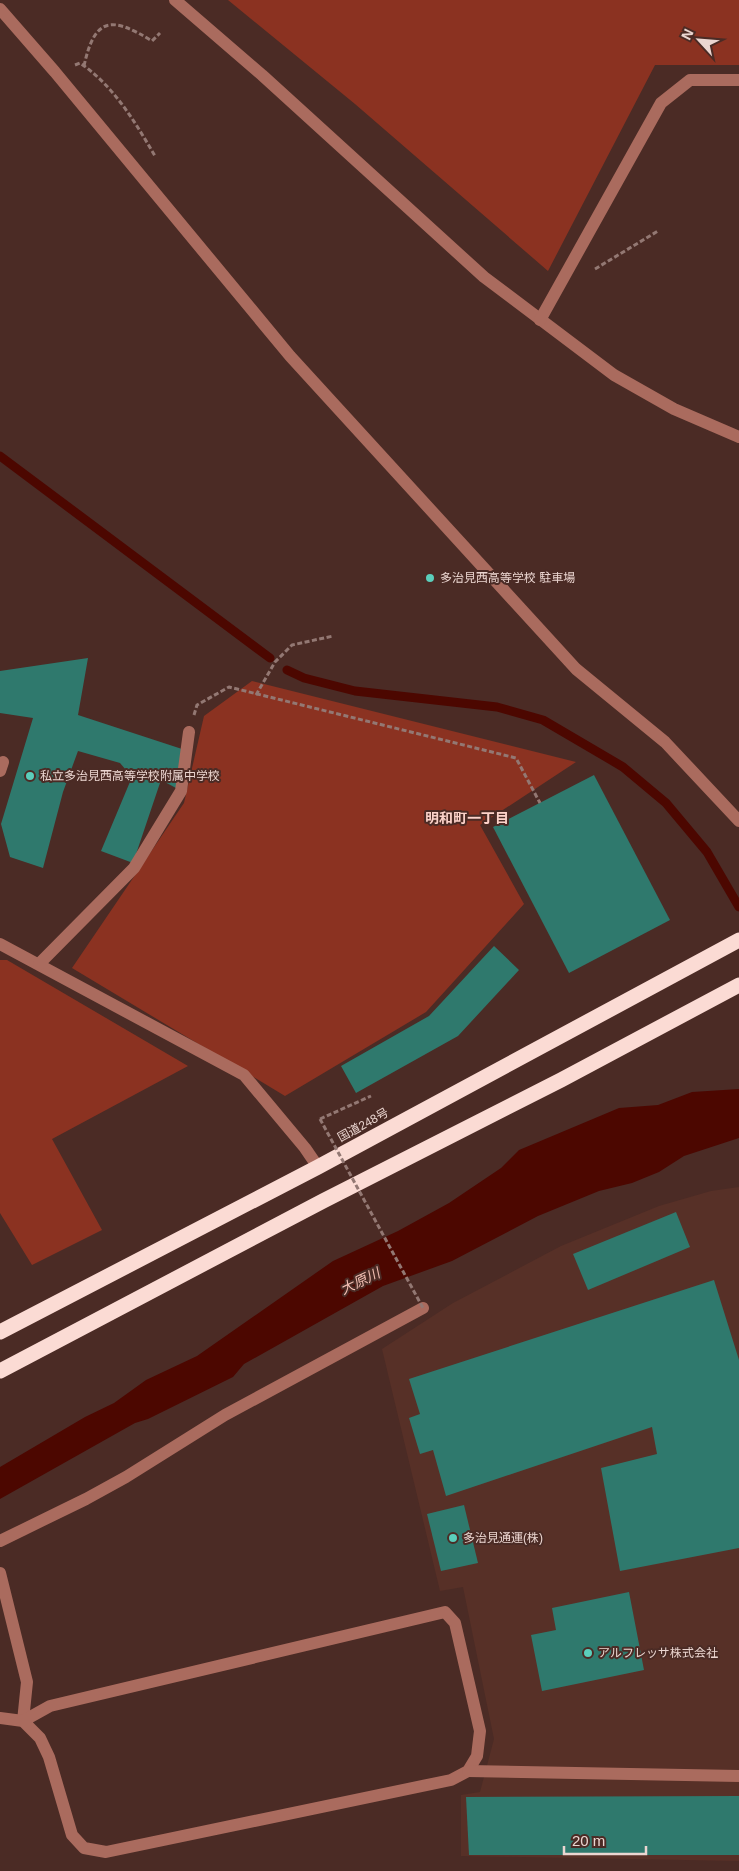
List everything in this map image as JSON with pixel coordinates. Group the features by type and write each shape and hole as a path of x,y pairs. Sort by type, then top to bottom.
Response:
{"highway":[{"name":"国道248号","path":"0,1332 318,1167 739,940"},
{"path":"0,1371 739,985"}],"street":[{"path":"175,0 262,75 484,277 614,375 674,409 739,436"},
{"path":"0,9 55,72 290,356 576,669 665,742 739,821"},
{"path":"540,320 660,103 690,80 739,80"},
{"path":"39,964 134,868 182,791 189,732"},
{"path":"0,944 244,1075 306,1148 318,1167"},
{"path":"0,1541 86,1499 225,1415 423,1308"},
{"path":"0,1573 27,1682 23,1721"},
{"path":"0,1718 23,1721 50,1706 446,1612 455,1622 480,1731 477,1756 468,1771"},
{"path":"23,1721 40,1738 49,1757 72,1835 84,1848 106,1852 451,1780 468,1771 739,1776"}],"path":[{"path":"84,66 94,34 107,25 121,24 152,41 160,33"},
{"path":"55,72 80,63 97,75 131,115 155,156"},
{"path":"595,269 658,232"},
{"path":"256,695 275,662 292,645 333,636"},
{"path":"189,732 197,706 230,687 516,758 540,803"},
{"path":"371,1096 320,1118 423,1308"}],"shaded area":[{"path":"228,0 739,0 739,65 655,65 548,271 355,104"},
{"path":"252,681 576,762 480,825 524,904 426,1012 285,1096 72,968 184,803 204,716"},
{"path":"0,960 7,960 188,1066 52,1139 102,1230 32,1265 0,1213"},
{"path":"739,1187 739,1861 461,1856 461,1795 480,1792 494,1739 463,1587 440,1591 382,1349 453,1303 561,1246 659,1206 711,1191"}],"water":[{"name":"大原川","path":"739,1089 739,1138 684,1156 659,1172 632,1183 599,1191 538,1216 452,1261 383,1286 244,1364 233,1377 148,1419 135,1423 0,1499 0,1467 85,1417 114,1403 146,1380 197,1356 333,1261 398,1231 449,1203 501,1168 519,1150 619,1108 658,1105 692,1092"}],"building":[{"path":"88,658 78,715 182,749 176,788 161,780 133,863 101,851 132,777 120,763 78,751 63,792 43,868 10,857 1,824 33,718 0,713 0,671"},
{"path":"594,775 670,920 569,973 493,827"},
{"path":"494,946 519,970 458,1036 356,1093 341,1066 429,1016"},
{"path":"676,1212 690,1247 588,1290 573,1254"},
{"path":"714,1280 739,1360 739,1548 620,1571 601,1468 657,1454 652,1427 446,1496 433,1450 420,1454 409,1418 420,1414 409,1379"},
{"name":"多治見通運(株)","path":"464,1505 478,1563 441,1571 427,1514"},
{"name":"アルフレッサ株式会社","path":"629,1592 644,1670 542,1691 531,1635 556,1630 552,1608"},
{"path":"739,1796 739,1855 469,1855 466,1797"}],"waterway":[{"path":"0,456 270,658"},
{"path":"287,670 304,678 355,691 497,707 543,720 623,767 666,803 707,852 739,907"}],"place":[{"name":"多治見西高等学校 駐車場","path":"430,578"},
{"name":"私立多治見西高等学校附属中学校","path":"30,776"},
{"name":"多治見通運(株)","path":"453,1538"},
{"name":"アルフレッサ株式会社","path":"588,1653"}],"district":[{"name":"明和町一丁目","path":"467,818"}]}
